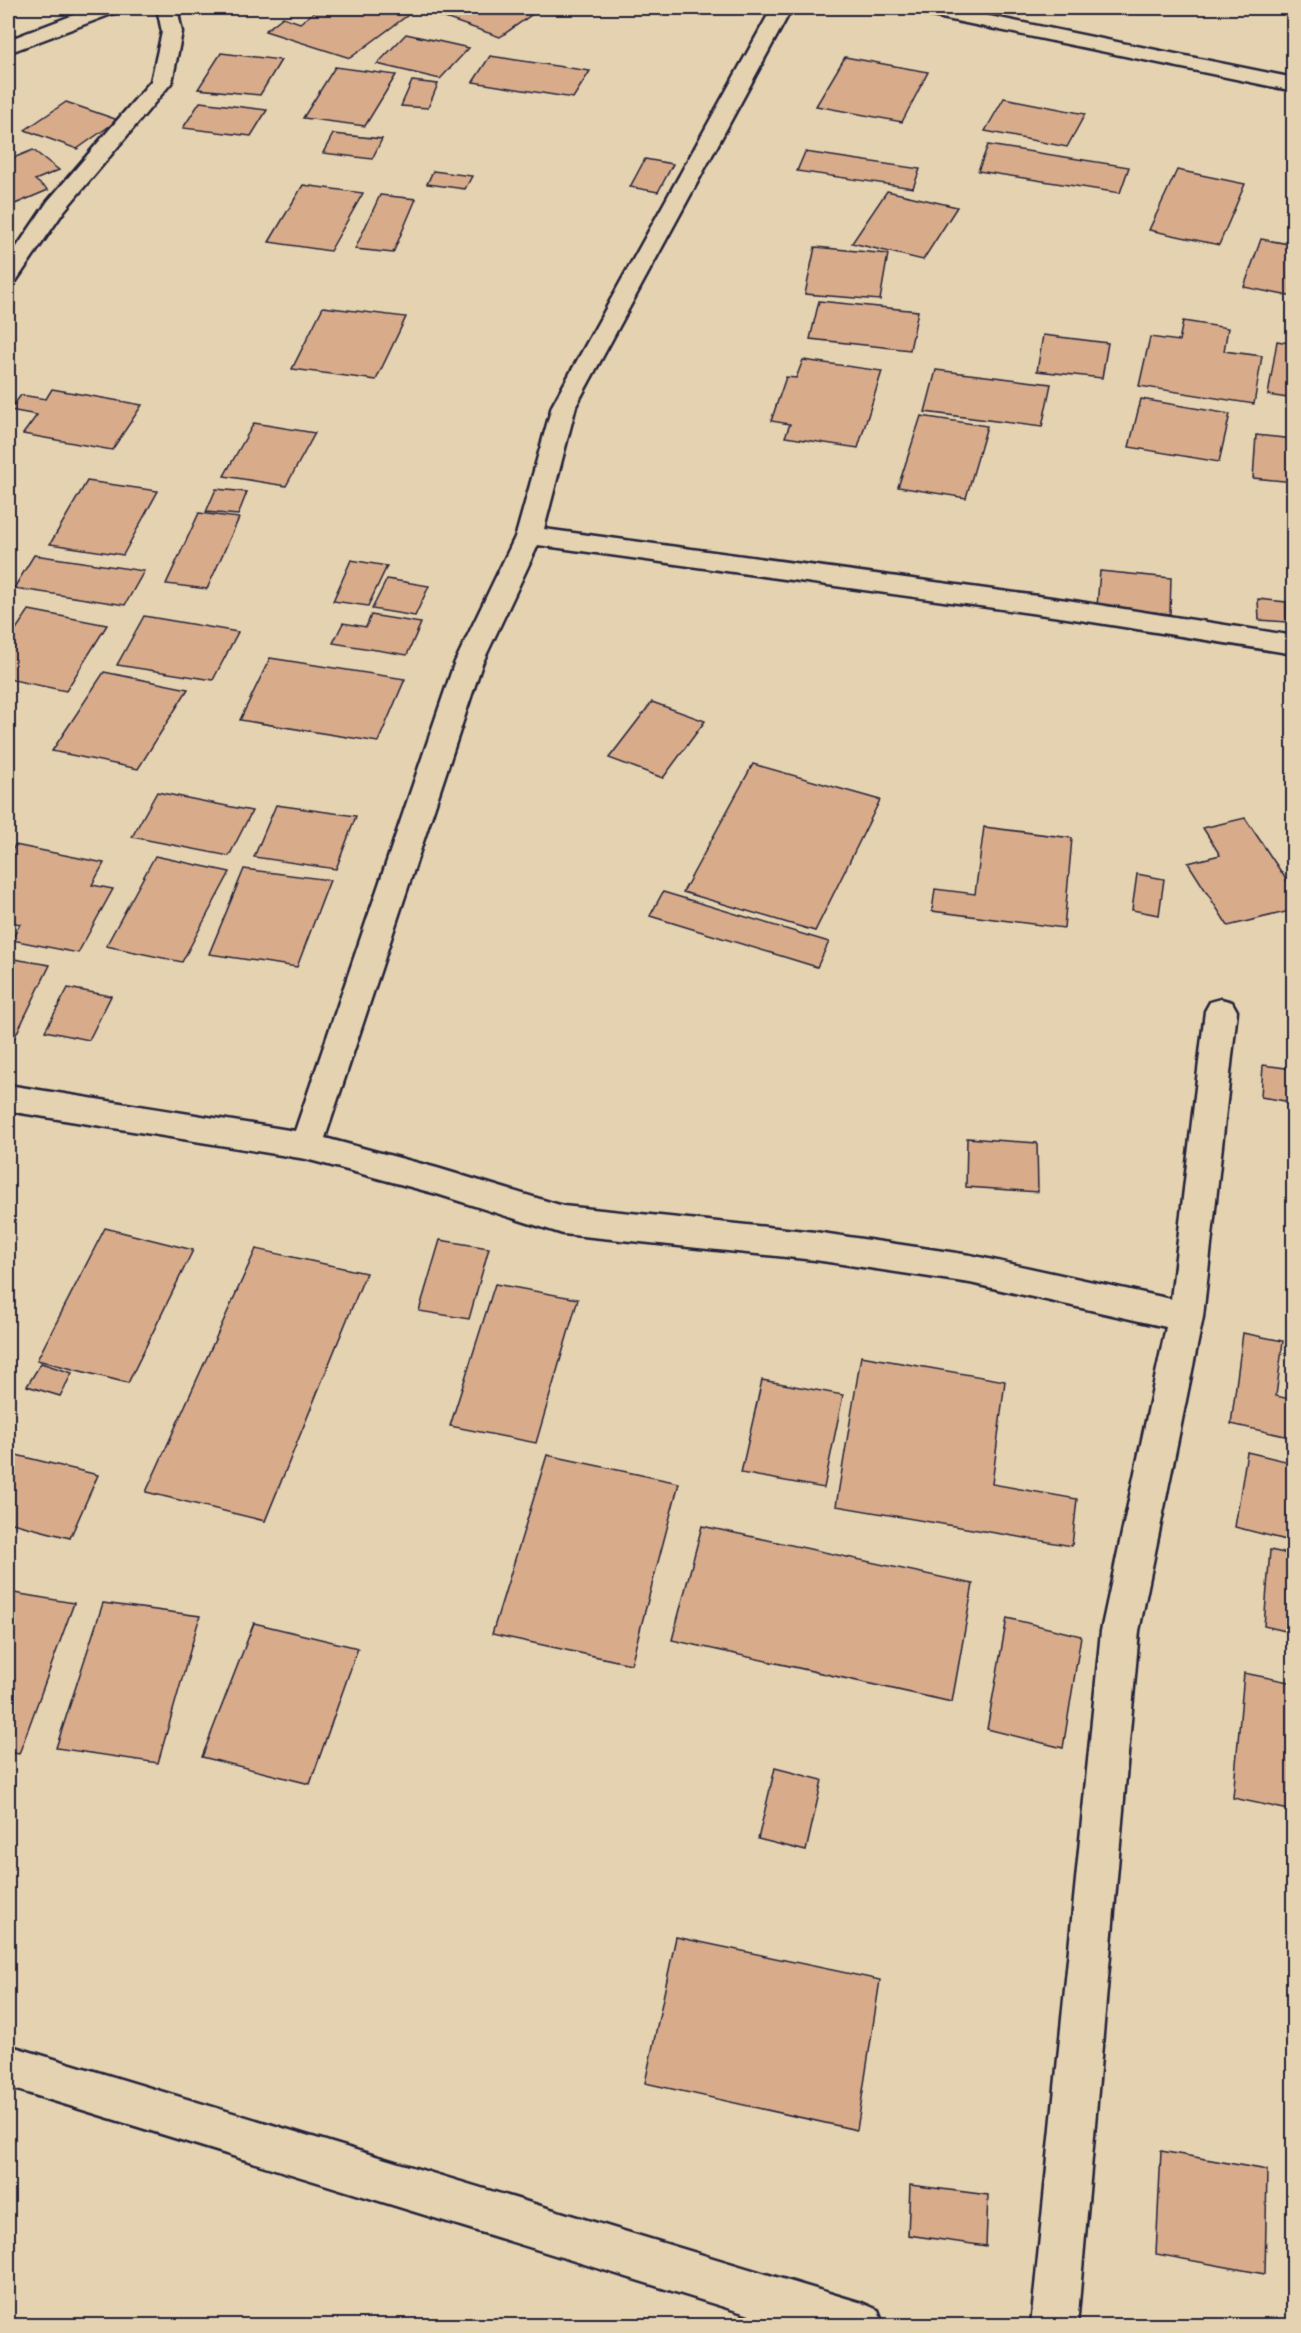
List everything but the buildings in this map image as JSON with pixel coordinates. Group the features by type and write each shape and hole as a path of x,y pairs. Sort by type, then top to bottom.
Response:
{"street":[{"path":"8,47 111,8"},
{"path":"8,276 56,206 161,82 172,32 167,8"},
{"path":"306,1146 468,664 529,535 564,406 782,8"},
{"path":"922,8 1293,85"},
{"path":"529,535 1067,609 1293,645"},
{"path":"1054,2325 1120,1631 1186,1317 1221,1011"},
{"path":"8,1098 306,1146 437,1181 563,1220 814,1246 970,1269 1186,1317"},
{"path":"8,2066 862,2325"}]}
